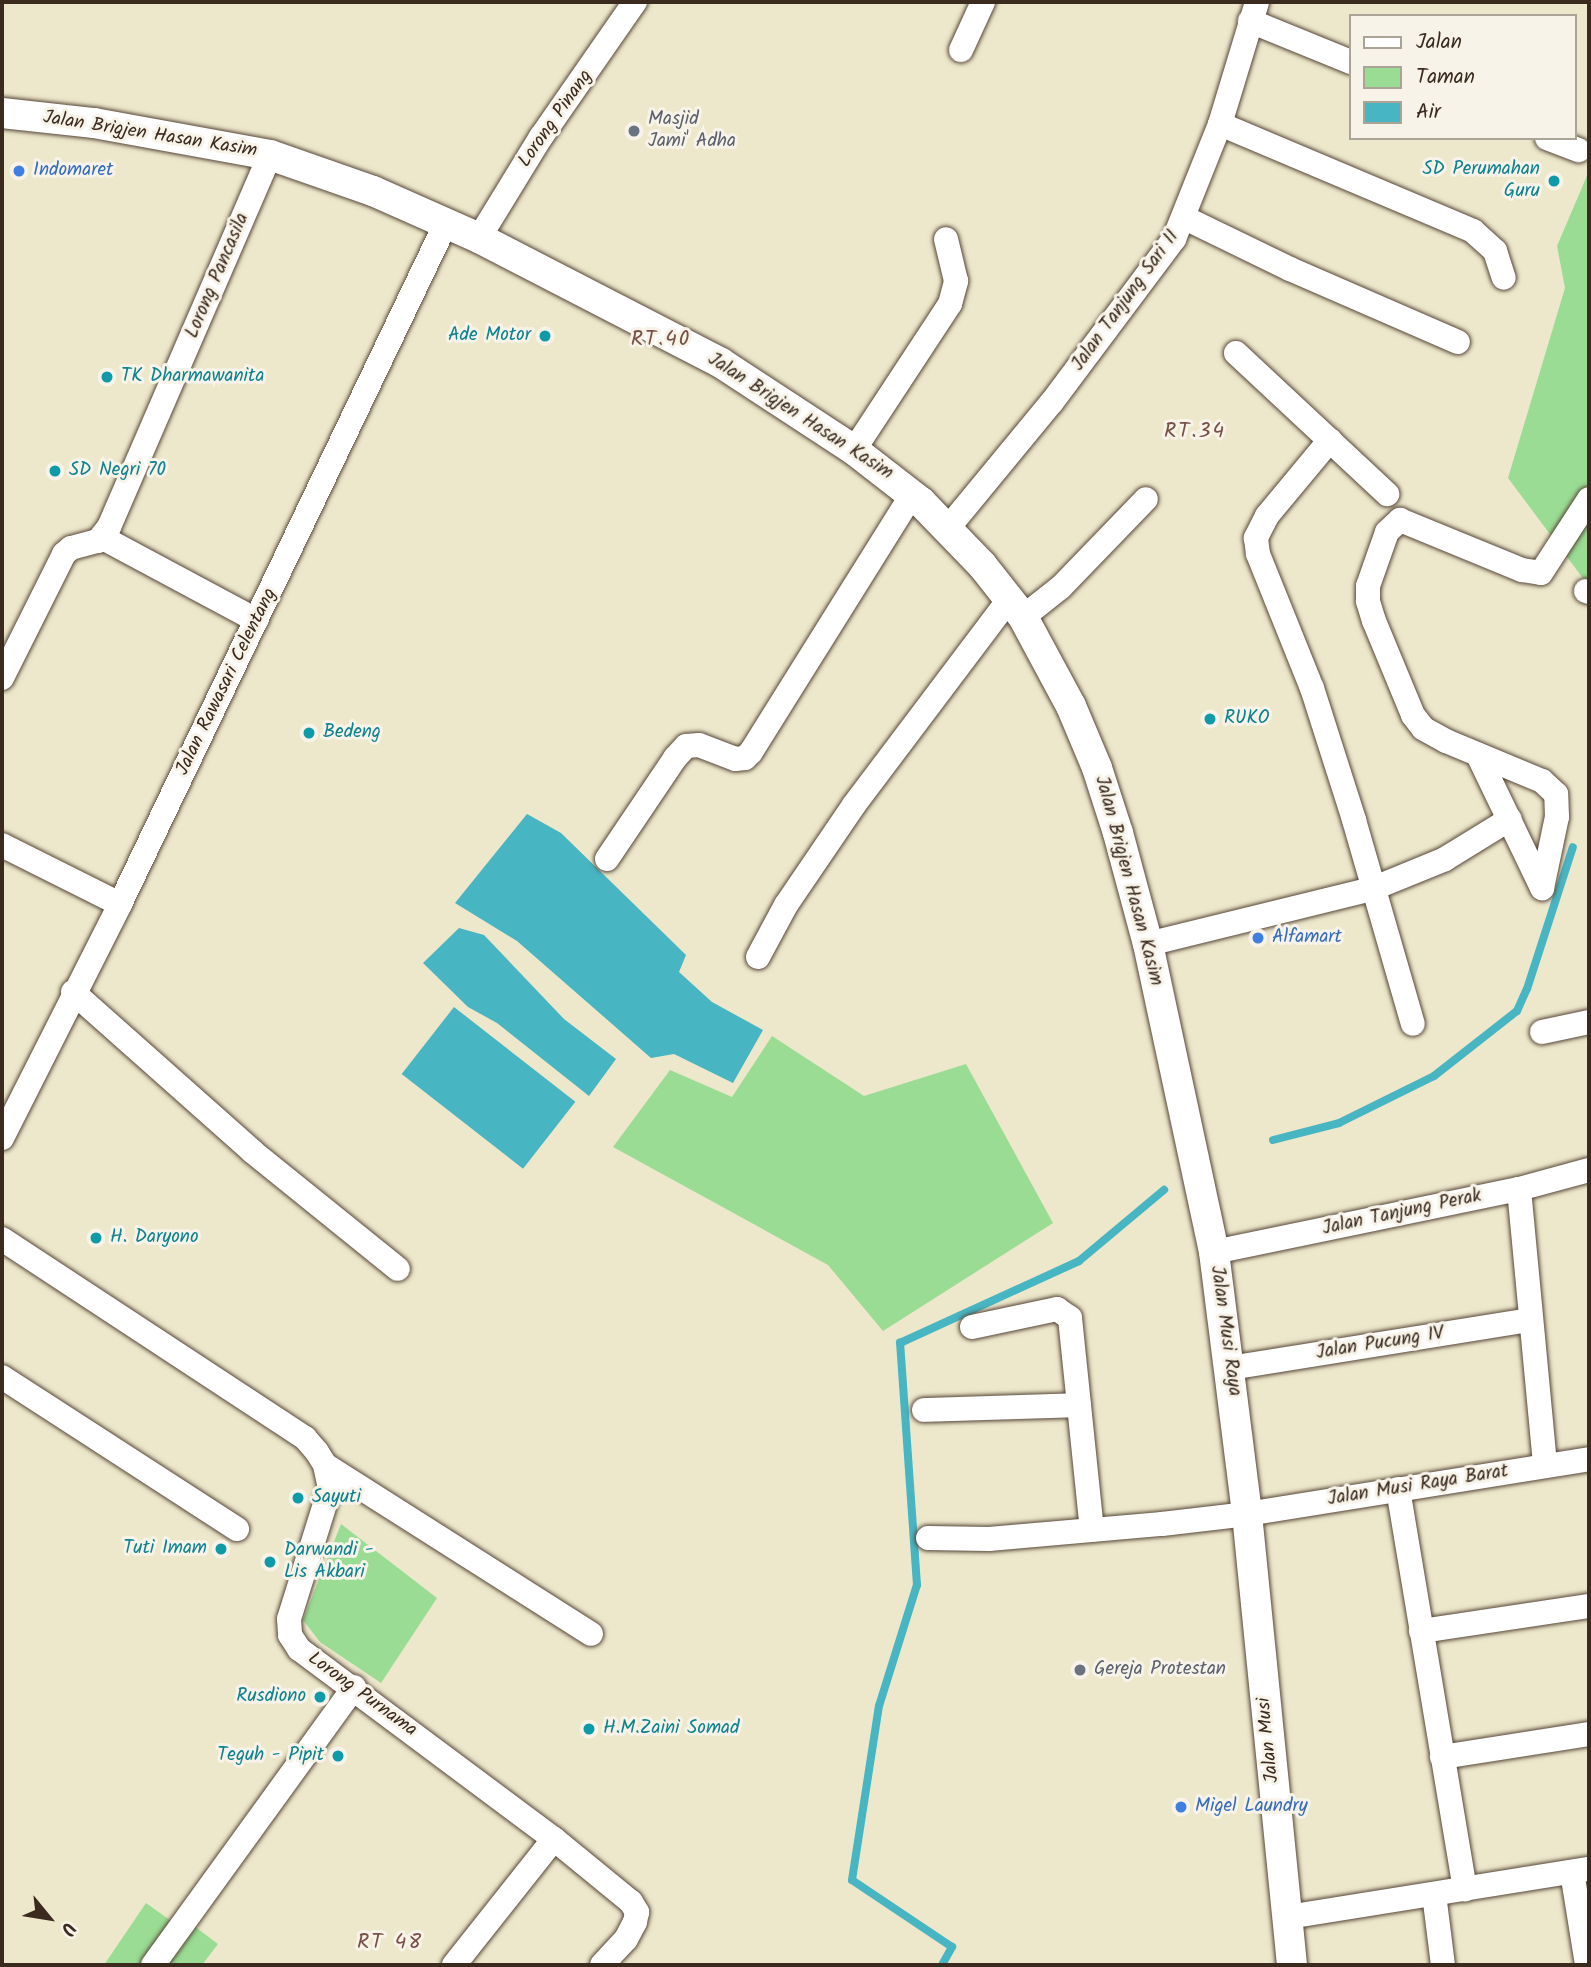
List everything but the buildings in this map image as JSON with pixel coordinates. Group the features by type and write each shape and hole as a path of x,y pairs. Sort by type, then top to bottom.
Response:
{"street":[{"name":"Lorong Pinang","path":"479,237 541,137 635,2"},
{"path":"961,50 983,2"},
{"path":"1254,11 1350,61"},
{"name":"Jalan Tanjung Sari II","path":"948,528 1118,317 1185,218 1220,124 1254,11"},
{"name":"Jalan Brigjen Hasan Kasim","path":"2,113 107,125 270,155 343,180 446,223 479,237 721,363 854,450 912,494 948,528 1016,608 1071,706 1097,768 1148,944 1192,1150"},
{"path":"1220,124 1473,231 1495,251 1504,278"},
{"path":"1552,140 1579,150"},
{"name":"Lorong Pancasila","path":"103,538 121,504 270,155"},
{"path":"1185,218 1290,269 1458,342"},
{"name":"Jalan Rawasari Celentang","path":"2,1138 120,904 446,223"},
{"path":"854,450 950,304 956,281 946,239"},
{"path":"1236,353 1387,494"},
{"path":"1330,440 1267,516 1256,538 1263,571 1312,688 1354,820 1413,1024"},
{"path":"607,859 674,758 687,746 699,745 740,760 751,752 912,494"},
{"path":"758,957 786,905 855,805 1016,608 1060,587 1146,499"},
{"path":"1478,755 1542,888 1557,817 1556,794 1542,781 1435,736 1413,715 1368,601 1368,586 1387,532 1396,522 1404,521 1522,570 1537,573 1548,565 1589,499"},
{"path":"2,678 64,554 71,548 103,538 256,620"},
{"path":"1148,944 1372,889 1445,859 1510,819"},
{"path":"2,845 120,904"},
{"path":"74,992 253,1152 398,1269"},
{"path":"1542,1032 1589,1022"},
{"name":"Jalan Musi Raya","path":"1192,1150 1214,1252 1247,1514"},
{"name":"Jalan Tanjung Perak","path":"1214,1252 1519,1189 1589,1170"},
{"path":"1519,1189 1545,1465"},
{"path":"2,1238 305,1438 325,1465 592,1634"},
{"path":"972,1327 1051,1310 1066,1313 1072,1322 1092,1530"},
{"name":"Jalan Pucung IV","path":"1230,1368 1530,1320"},
{"path":"2,1377 237,1529"},
{"path":"924,1410 1079,1405"},
{"name":"Jalan Musi Raya Barat","path":"928,1538 989,1539 1247,1514 1589,1459"},
{"name":"Lorong Purnama","path":"325,1465 330,1488 289,1619 289,1635 299,1649 354,1687 554,1839 631,1902 637,1912 626,1939 602,1965"},
{"path":"1398,1489 1465,1889"},
{"name":"Jalan Musi","path":"1247,1514 1292,1965"},
{"path":"1422,1631 1589,1606"},
{"path":"153,1965 354,1687"},
{"path":"1442,1757 1589,1734"},
{"path":"454,1965 554,1839"},
{"path":"1288,1917 1581,1871 1587,1965"},
{"path":"1434,1894 1443,1965"}],"green space":[{"path":"1589,171 1588,585 1508,478 1565,288 1557,246"},
{"path":"772,1036 864,1096 966,1064 1053,1223 883,1331 828,1265 613,1147 670,1070 732,1097"},
{"path":"341,1524 437,1598 381,1683 320,1642 303,1620"},
{"path":"146,1903 171,1921 142,1965 104,1965"},
{"path":"194,1926 218,1944 202,1965 167,1965"}],"water":[{"path":"527,814 561,833 686,955 679,972 712,1002 763,1030 733,1083 674,1054 651,1058 517,941 455,903"},
{"path":"459,928 484,935 564,1019 616,1059 589,1096 497,1023 468,1007 423,963"},
{"path":"454,1007 575,1102 523,1169 402,1074"}],"waterway":[{"path":"1273,1140 1339,1123 1434,1076 1517,1011 1527,989 1573,847"},
{"path":"942,1965 952,1947 852,1880 879,1706 917,1585 900,1343 1079,1261 1164,1190"}],"place":[{"name":"Masjid Jami' Adha","path":"634,131"},
{"name":"Indomaret","path":"19,171"},
{"name":"SD Perumahan Guru","path":"1554,181"},
{"name":"Ade Motor","path":"545,336"},
{"name":"TK Dharmawanita","path":"107,377"},
{"name":"SD Negri 70","path":"55,471"},
{"name":"RUKO","path":"1210,719"},
{"name":"Bedeng","path":"309,733"},
{"name":"Alfamart","path":"1258,938"},
{"name":"H. Daryono","path":"96,1238"},
{"name":"Sayuti","path":"298,1498"},
{"name":"Tuti Imam","path":"221,1549"},
{"name":"Darwandi - Lis Akbari","path":"270,1562"},
{"name":"Gereja Protestan","path":"1080,1670"},
{"name":"Rusdiono","path":"320,1697"},
{"name":"H.M.Zaini Somad","path":"589,1729"},
{"name":"Teguh - Pipit","path":"338,1756"},
{"name":"Migel Laundry","path":"1181,1807"}],"district":[{"name":"RT.40","path":"661,340"},
{"name":"RT.34","path":"1195,432"},
{"name":"RT 48","path":"390,1943"}]}
